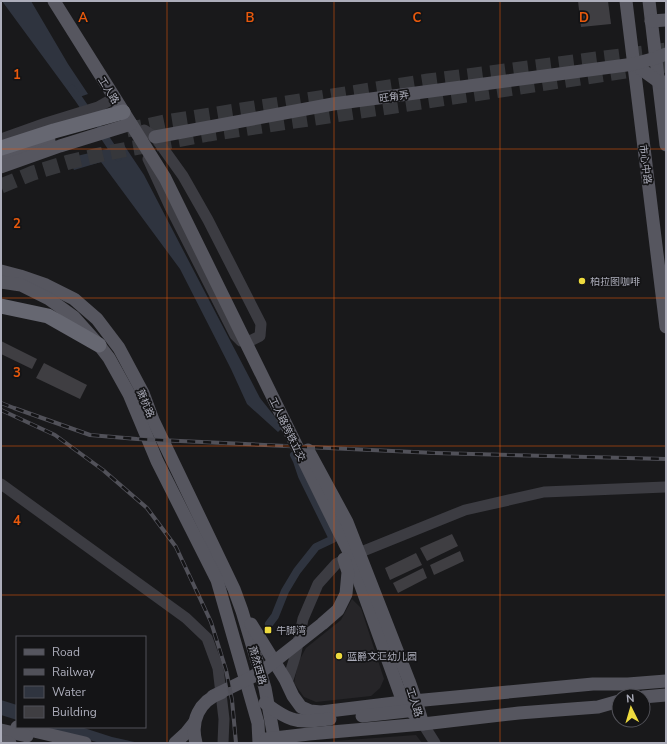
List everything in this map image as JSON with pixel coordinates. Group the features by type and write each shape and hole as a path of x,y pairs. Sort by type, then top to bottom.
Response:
{"highway":[{"path":"1,148 104,121 127,118"},
{"path":"1,306 48,316 99,345"}],"main road":[{"name":"工人路","path":"54,1 127,118 142,134"},
{"name":"工人路","path":"64,1 142,134 158,165 168,176"},
{"name":"市心中路","path":"626,1 666,327"},
{"path":"649,1 651,21 661,56 666,145"},
{"path":"651,21 666,20"},
{"name":"旺角弄","path":"155,137 333,104 634,64 661,56"},
{"path":"634,64 662,82"},
{"path":"1,157 54,135"},
{"path":"1,167 54,135"},
{"name":"工人路跨铁立交","path":"168,176 348,550 403,684"},
{"name":"工人路跨铁立交","path":"168,176 209,246 299,433 347,522 403,684"},
{"name":"萧杭路","path":"1,271 46,285 74,299 97,319 119,348 143,393 153,420 234,589"},
{"name":"萧杭路","path":"1,282 21,285 49,298 74,317 109,358 129,394 157,460 217,580 222,596"},
{"path":"196,743 194,723 198,712 204,703 214,696 261,672 338,610 346,594 348,572 336,526"},
{"name":"萧然西路","path":"234,589 265,688 269,742"},
{"name":"萧然西路","path":"222,596 258,723 269,742"},
{"path":"242,611 287,683 293,696 301,707 310,712 593,684 628,684 666,681"},
{"name":"工人路","path":"403,684 416,701 423,724"},
{"name":"工人路","path":"403,684 403,702 423,724"},
{"path":"269,742 296,729 597,695 628,684"},
{"path":"214,696 226,691 238,691 251,694 281,714 292,719 309,721 597,695 611,697"},
{"path":"651,696 666,695"},
{"path":"261,701 269,712 273,724 273,737 269,742"},
{"path":"269,742 309,734 423,724 519,713 598,707 611,703"},
{"path":"1,722 9,734 31,743"},
{"path":"175,743 194,723"},
{"path":"9,734 60,743"},
{"path":"9,734 85,743"},
{"path":"292,743 294,740 309,734"}],"street":[{"path":"104,121 114,98"},
{"path":"142,134 155,137 183,176 208,220 261,324 260,336 252,340 240,341 235,335 170,207 152,168 142,134"},
{"path":"1,139 54,135"},
{"path":"1,484 186,618 207,638 218,668 224,719 223,743"},
{"path":"287,683 295,657 303,619 318,584 336,564 356,554 465,510 544,492 665,487"},
{"path":"423,724 436,743"}],"shaded area":[{"name":"蓝爵文汇幼儿园","path":"352,599 361,608 384,679 380,688 371,696 316,702 304,697 294,683 298,663 306,648 341,620"},
{"path":"416,735 422,743 307,743"}],"water":[{"path":"2,1 31,1 68,64 88,94 74,99"},
{"path":"124,145 144,175 260,398 283,427 278,432 247,404 231,369 180,269 101,162 74,170 68,158"},
{"path":"1,700 16,705 16,720 1,715"},
{"path":"47,728 84,728 112,737 139,743 100,743"}],"building":[{"path":"578,1 608,1 611,24 581,27"},
{"path":"1,341 37,359 32,369 1,354"},
{"path":"44,363 87,385 80,399 36,378"},
{"path":"452,534 458,546 427,561 420,548"},
{"path":"460,551 464,561 434,575 430,565"},
{"path":"416,553 422,565 390,580 385,568"},
{"path":"423,568 427,578 398,593 393,583"}],"waterway":[{"path":"72,89 89,114"},
{"path":"100,130 118,157"},
{"path":"269,624 275,616 285,591 297,571 316,547 333,539 302,476 294,455"}],"tunnel":[{"path":"127,130 165,122 428,81 666,50"},
{"path":"1,186 33,173 69,162 107,153 209,134 666,65"}],"railway":[{"path":"1,403 90,435 137,439 435,453 666,459"},
{"path":"1,410 55,435 103,470 147,508 176,547 211,622 226,670 232,700 236,743"}],"place":[{"name":"柏拉图咖啡","path":"582,281"},
{"name":"牛脚湾","path":"268,630"},
{"name":"蓝爵文汇幼儿园","path":"339,656"}]}
